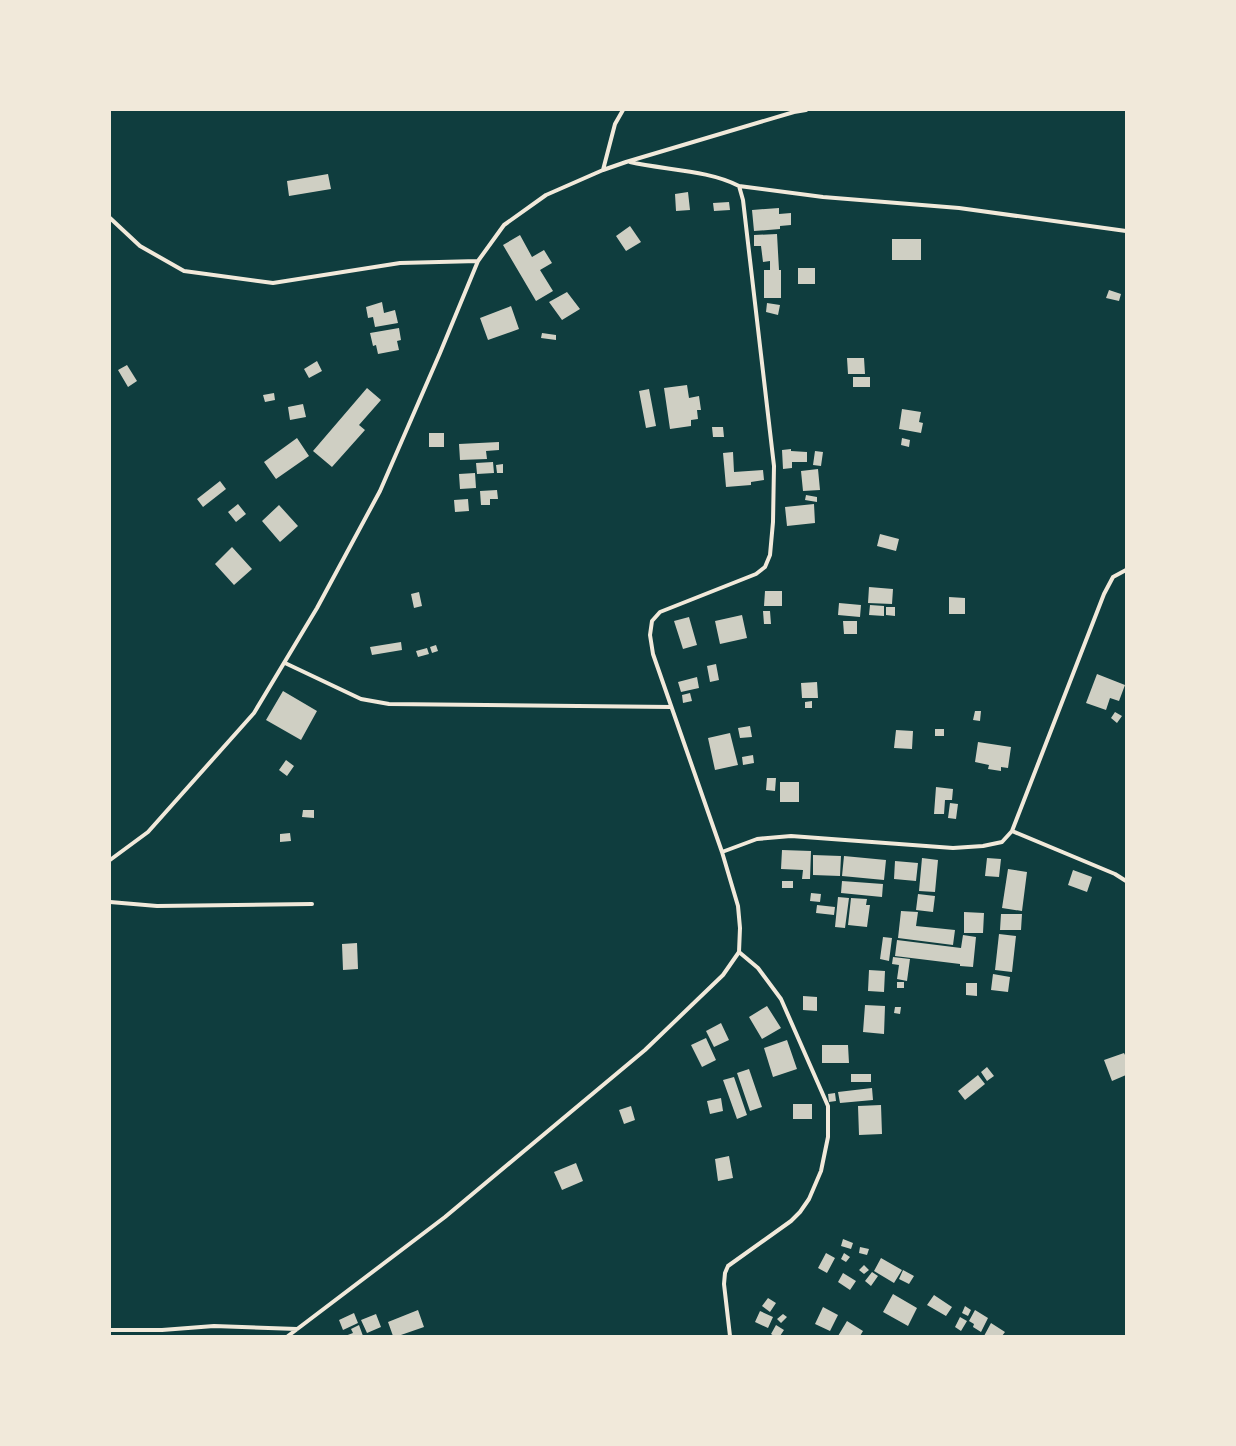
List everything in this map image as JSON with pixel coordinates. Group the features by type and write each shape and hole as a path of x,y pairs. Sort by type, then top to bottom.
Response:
{"street":[{"path":"603,170 615,124 623,110"},
{"path":"110,860 148,832 198,776 254,712 285,663 317,608 380,491 478,261 504,225 546,196 603,170 794,112 806,110"},
{"path":"626,162 707,175 726,180 739,186 823,197 959,208 1126,231"},
{"path":"288,1336 445,1217 645,1050 723,975 739,952 740,928 738,906 722,852 653,654 650,635 652,620 660,612 756,574 766,567 770,555 773,522 774,466 743,200 739,186"},
{"path":"110,218 140,246 184,271 273,283 400,263 478,261"},
{"path":"722,852 756,839 791,836 953,848 983,846 1002,842 1012,831 1104,594 1113,577 1126,570"},
{"path":"285,663 361,699 389,704 671,707"},
{"path":"1012,831 1115,874 1126,881"},
{"path":"110,902 157,906 312,904"},
{"path":"730,1336 724,1284 725,1273 728,1266 791,1221 800,1212 809,1199 821,1171 828,1137 828,1106 781,999 758,968 739,952"},
{"path":"110,1330 162,1330 214,1326 297,1329"}],"building":[{"path":"328,174 331,189 289,196 287,181"},
{"path":"688,192 690,210 676,211 675,194"},
{"path":"729,202 730,210 714,211 713,203"},
{"path":"779,208 779,214 791,213 791,225 780,226 780,229 754,231 752,210"},
{"path":"630,226 641,242 626,251 616,236"},
{"path":"777,234 779,270 781,270 781,298 764,298 764,270 770,270 770,261 763,262 761,246 754,246 754,235"},
{"path":"520,235 532,257 544,250 552,263 540,270 553,291 536,301 503,245"},
{"path":"892,239 921,239 921,260 892,260"},
{"path":"798,268 815,268 815,284 798,284"},
{"path":"1109,290 1121,294 1119,301 1106,298"},
{"path":"567,292 580,309 562,320 549,302"},
{"path":"382,302 384,313 395,310 398,323 375,327 373,317 368,318 366,307"},
{"path":"767,303 780,305 778,315 766,312"},
{"path":"511,306 519,329 488,340 480,318"},
{"path":"399,328 401,340 397,341 399,350 378,354 376,345 373,346 370,333"},
{"path":"542,333 556,335 556,340 541,338"},
{"path":"847,358 864,358 865,374 848,374"},
{"path":"317,361 322,371 309,378 304,369"},
{"path":"127,365 137,381 128,387 118,370"},
{"path":"853,377 870,377 870,387 853,387"},
{"path":"687,385 689,398 699,396 701,410 697,410 698,419 691,420 691,426 670,429 664,388"},
{"path":"367,388 381,400 359,425 365,430 332,467 313,451"},
{"path":"649,389 656,426 646,428 639,391"},
{"path":"274,393 275,400 265,402 263,395"},
{"path":"303,404 306,417 290,420 288,407"},
{"path":"902,409 921,412 919,422 923,423 921,433 899,429"},
{"path":"712,427 723,427 724,437 713,437"},
{"path":"429,433 444,433 444,447 429,447"},
{"path":"297,438 309,456 276,479 264,462"},
{"path":"902,438 910,440 909,447 901,445"},
{"path":"499,442 499,450 486,451 487,459 460,460 459,444"},
{"path":"791,449 791,451 807,452 807,462 792,462 792,468 783,469 782,450"},
{"path":"815,451 823,452 821,466 813,465"},
{"path":"733,452 734,472 763,470 764,480 751,482 751,485 726,487 723,453"},
{"path":"493,462 494,473 477,474 476,463"},
{"path":"503,464 503,473 497,473 496,465"},
{"path":"818,469 820,490 803,491 801,471"},
{"path":"475,473 476,488 460,489 459,474"},
{"path":"220,481 226,489 203,507 197,499"},
{"path":"497,490 498,499 490,499 490,505 481,505 480,491"},
{"path":"806,495 817,497 817,502 805,500"},
{"path":"468,499 469,511 455,512 454,500"},
{"path":"238,504 246,514 236,522 228,512"},
{"path":"814,504 815,523 787,526 785,507"},
{"path":"279,505 298,526 280,542 262,521"},
{"path":"880,534 899,539 896,551 877,546"},
{"path":"232,547 252,569 234,585 215,564"},
{"path":"869,587 893,589 892,604 868,603"},
{"path":"765,591 782,591 782,606 764,606"},
{"path":"419,592 422,606 414,608 411,594"},
{"path":"949,597 965,598 965,614 949,614"},
{"path":"839,603 861,605 860,617 838,615"},
{"path":"870,605 884,606 884,616 869,615"},
{"path":"886,607 895,607 895,616 886,615"},
{"path":"763,611 770,611 771,624 764,624"},
{"path":"742,615 747,638 720,644 715,621"},
{"path":"689,617 697,645 683,649 674,621"},
{"path":"843,621 857,621 857,634 844,634"},
{"path":"401,642 402,650 372,655 370,647"},
{"path":"436,645 438,651 432,653 430,647"},
{"path":"427,648 429,654 418,657 416,651"},
{"path":"716,664 719,680 710,682 707,666"},
{"path":"1097,674 1125,685 1119,701 1110,698 1106,710 1086,703"},
{"path":"697,677 699,688 681,692 678,682"},
{"path":"817,682 818,698 802,698 801,683"},
{"path":"283,691 317,711 301,740 266,720"},
{"path":"690,693 692,701 683,703 682,695"},
{"path":"812,701 812,708 805,708 805,702"},
{"path":"975,711 981,711 980,721 973,720"},
{"path":"1115,712 1122,716 1117,723 1111,718"},
{"path":"750,726 752,737 740,738 738,728"},
{"path":"935,729 944,729 944,736 935,736"},
{"path":"896,730 913,731 912,749 894,748"},
{"path":"730,733 738,765 715,770 708,738"},
{"path":"978,742 1011,747 1008,768 1001,767 1001,771 988,769 989,765 975,762"},
{"path":"753,755 754,763 743,765 742,757"},
{"path":"286,760 294,766 287,776 279,770"},
{"path":"767,778 776,778 775,791 766,790"},
{"path":"780,782 799,782 799,802 780,802"},
{"path":"936,787 953,789 952,800 945,800 944,814 934,814"},
{"path":"950,803 958,804 956,819 948,818"},
{"path":"303,810 314,810 314,818 302,817"},
{"path":"290,833 291,841 280,842 280,834"},
{"path":"782,850 811,851 810,879 802,879 803,870 781,869"},
{"path":"813,855 841,856 840,876 813,875"},
{"path":"844,856 886,860 884,880 842,876"},
{"path":"922,858 938,860 935,892 919,891"},
{"path":"987,858 1001,859 999,877 985,876"},
{"path":"895,861 918,863 916,881 894,879"},
{"path":"1008,869 1027,872 1022,911 1002,908"},
{"path":"1073,870 1092,877 1087,892 1068,885"},
{"path":"782,881 793,881 793,888 782,888"},
{"path":"842,881 883,884 882,897 841,893"},
{"path":"811,893 821,894 820,902 810,901"},
{"path":"918,894 935,896 933,912 916,910"},
{"path":"838,897 849,898 845,928 835,927"},
{"path":"851,898 867,899 866,905 870,905 867,927 848,925"},
{"path":"817,905 835,907 834,915 816,913"},
{"path":"901,911 918,912 916,926 955,930 953,945 898,938"},
{"path":"964,912 984,913 983,933 964,933"},
{"path":"1001,914 1022,914 1021,930 1000,930"},
{"path":"999,934 1016,936 1012,972 995,970"},
{"path":"963,935 976,937 973,967 895,956 897,940 961,948"},
{"path":"883,937 892,938 889,961 880,959"},
{"path":"357,943 358,969 343,970 342,944"},
{"path":"893,957 910,959 907,981 897,979 899,965 892,964"},
{"path":"869,970 885,971 884,992 868,991"},
{"path":"993,974 1010,977 1008,992 991,990"},
{"path":"897,982 904,982 904,988 897,988"},
{"path":"966,983 977,983 977,996 966,995"},
{"path":"803,996 817,997 817,1011 803,1010"},
{"path":"865,1005 885,1006 884,1034 863,1032"},
{"path":"767,1006 781,1028 762,1039 749,1017"},
{"path":"895,1007 901,1007 900,1014 894,1013"},
{"path":"721,1023 729,1040 714,1047 706,1031"},
{"path":"706,1038 716,1060 702,1067 691,1045"},
{"path":"787,1040 797,1069 773,1077 764,1048"},
{"path":"822,1045 848,1045 849,1063 822,1063"},
{"path":"1124,1053 1126,1057 1126,1075 1112,1081 1104,1060"},
{"path":"987,1067 994,1076 987,1081 981,1072"},
{"path":"749,1069 762,1107 750,1111 737,1073"},
{"path":"851,1074 871,1074 871,1082 851,1082"},
{"path":"978,1075 985,1084 965,1100 958,1091"},
{"path":"734,1077 747,1115 737,1119 723,1080"},
{"path":"872,1088 873,1100 840,1103 838,1092"},
{"path":"835,1093 836,1101 829,1102 828,1094"},
{"path":"721,1098 723,1111 710,1114 707,1101"},
{"path":"793,1104 812,1104 812,1119 793,1119"},
{"path":"881,1105 882,1134 859,1135 858,1106"},
{"path":"631,1106 635,1120 624,1124 619,1110"},
{"path":"729,1156 733,1178 718,1181 715,1159"},
{"path":"576,1163 583,1181 562,1190 554,1172"},
{"path":"843,1239 853,1243 851,1249 841,1246"},
{"path":"860,1247 869,1249 867,1255 859,1253"},
{"path":"826,1253 835,1258 827,1273 818,1268"},
{"path":"844,1253 850,1257 846,1262 841,1259"},
{"path":"881,1258 902,1270 894,1283 874,1271"},
{"path":"864,1265 869,1270 864,1274 859,1270"},
{"path":"903,1270 914,1276 909,1284 899,1279"},
{"path":"872,1272 878,1276 871,1286 865,1281"},
{"path":"843,1273 856,1281 850,1290 838,1282"},
{"path":"893,1294 917,1308 908,1326 883,1312"},
{"path":"934,1295 952,1307 946,1316 927,1305"},
{"path":"768,1298 776,1303 770,1312 762,1306"},
{"path":"965,1306 971,1310 968,1316 962,1313"},
{"path":"823,1307 838,1315 830,1331 815,1324"},
{"path":"418,1310 424,1327 398,1336 393,1336 388,1322"},
{"path":"975,1310 988,1318 981,1332 973,1327 974,1324 969,1321"},
{"path":"760,1311 773,1317 768,1328 755,1322"},
{"path":"354,1313 358,1323 343,1330 339,1320"},
{"path":"376,1314 381,1327 367,1333 361,1320"},
{"path":"783,1314 787,1317 781,1323 777,1319"},
{"path":"960,1317 967,1321 961,1331 955,1327"},
{"path":"847,1321 863,1331 860,1336 838,1336"},
{"path":"991,1323 1005,1332 1002,1336 984,1336"},
{"path":"359,1325 363,1336 345,1336 353,1333 351,1329"},
{"path":"776,1325 784,1330 780,1336 774,1336 771,1334"}]}
